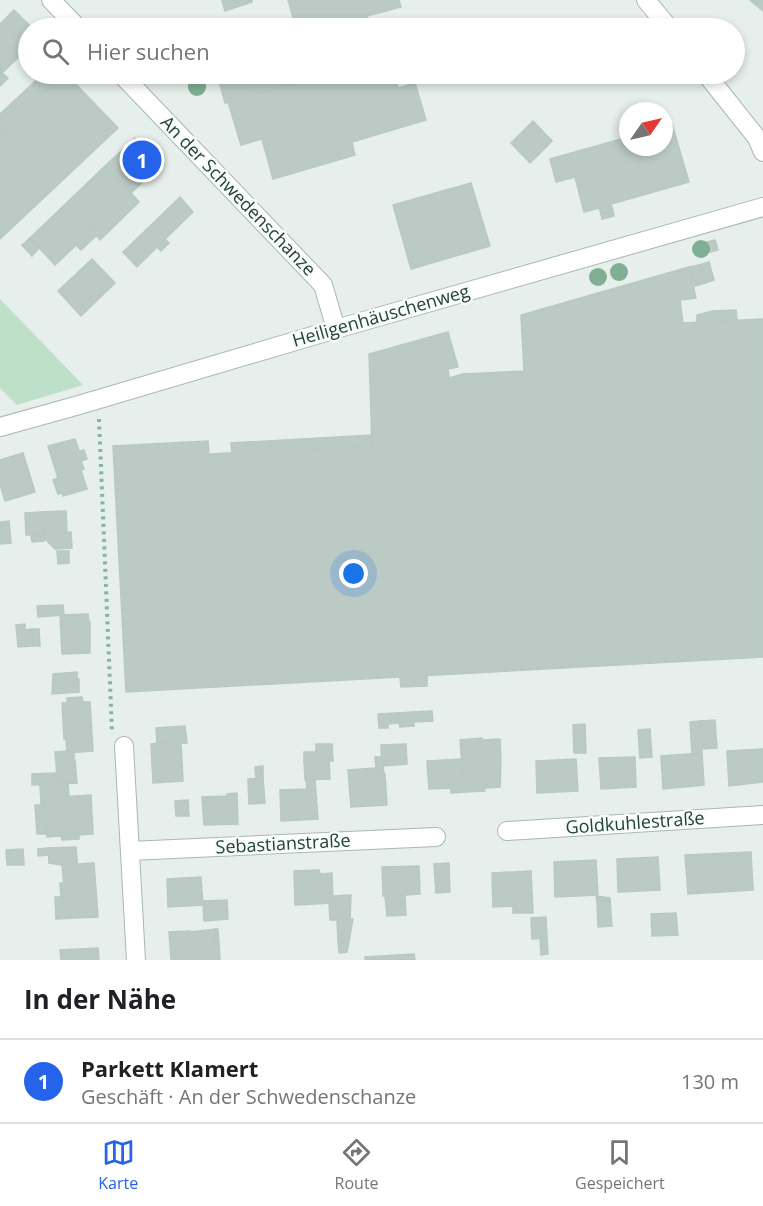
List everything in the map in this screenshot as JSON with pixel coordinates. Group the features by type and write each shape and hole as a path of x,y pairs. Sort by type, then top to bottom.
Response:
{"street":[{"path":"51,0 68,18"},
{"path":"646,0 661,18"},
{"name":"An der Schwedenschanze","path":"131,84 322,285 336,329"},
{"path":"714,84 757,138 763,152"},
{"name":"Heiligenhäuschenweg","path":"0,427 763,207"},
{"path":"124,746 136,960"},
{"name":"Goldkuhlestraße","path":"507,831 763,814"},
{"name":"Sebastianstraße","path":"130,851 436,837"}],"path":[{"path":"98,399 112,735 124,746"}],"green space":[{"path":"0,299 83,385 17,405 0,388"}],"building":[{"path":"252,0 252,2 225,11 222,1"},
{"path":"288,0 399,0 401,7 367,16 368,18 293,18"},
{"path":"750,0 763,0 763,11"},
{"path":"14,10 22,18 18,18 18,58 0,75 0,24"},
{"path":"2,73 8,78 0,86 0,75"},
{"path":"32,84 45,84 49,88 0,135 0,114"},
{"path":"45,84 76,84 118,128 0,239 0,135 49,88"},
{"path":"220,84 294,84 225,103"},
{"path":"294,84 397,84 398,88 415,84 426,120 352,142 355,155 273,179 262,139 241,145 228,102"},
{"path":"533,121 552,141 530,163 511,143"},
{"path":"673,127 689,182 611,204 613,211 601,214 599,208 584,212 575,177 556,182 550,159 619,140 619,156 673,156"},
{"path":"135,138 161,165 131,193 105,166"},
{"path":"105,166 131,193 55,265 30,238"},
{"path":"471,183 490,246 411,269 393,205"},
{"path":"131,193 139,202 100,240 92,230"},
{"path":"180,197 193,212 160,244 146,230"},
{"path":"613,211 614,216 602,219 601,214"},
{"path":"92,230 97,235 81,250 76,245"},
{"path":"146,230 160,244 137,267 123,252"},
{"path":"30,238 39,248 32,256 22,245"},
{"path":"165,239 169,243 161,251 157,247"},
{"path":"715,240 718,250 710,252 707,242"},
{"path":"92,259 115,283 81,316 58,291"},
{"path":"709,262 714,280 705,283 699,265"},
{"path":"699,265 705,283 695,286 689,267"},
{"path":"689,267 696,298 680,300 683,323 763,319 763,657 126,692 113,446 208,441 209,454 372,446 369,354 448,332 458,367 448,369 449,378 463,374 524,371 521,315"},
{"path":"736,310 737,320 697,323 697,315 713,311"},
{"path":"372,435 372,446 232,453 231,443"},
{"path":"75,439 79,451 84,450 87,459 81,461 84,469 81,470 87,489 63,496 62,493 58,494 53,480 58,478 48,446"},
{"path":"23,453 35,492 5,501 0,484 0,460"},
{"path":"66,511 67,533 44,535 42,512"},
{"path":"42,512 44,535 26,535 25,513"},
{"path":"9,521 11,543 0,544 0,522"},
{"path":"71,532 72,548 55,549 44,538 44,535"},
{"path":"31,535 44,535 44,541 32,542"},
{"path":"57,551 69,551 69,563 58,564"},
{"path":"63,605 64,615 38,617 37,606"},
{"path":"88,614 90,653 62,654 60,615"},
{"path":"25,624 25,630 32,629 33,646 18,647 16,625"},
{"path":"32,629 39,629 40,646 33,646"},
{"path":"77,672 79,692 52,694 53,674"},
{"path":"427,675 427,686 401,687 400,677"},
{"path":"82,697 83,702 90,702 93,751 67,753 62,703 67,703 67,698"},
{"path":"432,711 433,721 413,722 413,712"},
{"path":"413,712 414,726 400,727 399,723 388,724 388,728 379,728 378,714"},
{"path":"715,720 717,748 701,749 700,721"},
{"path":"700,721 702,753 692,754 690,722"},
{"path":"585,724 586,753 574,753 573,725"},
{"path":"185,726 187,743 157,744 156,728"},
{"path":"650,729 652,757 640,758 638,730"},
{"path":"482,738 482,740 500,739 500,787 484,788 485,791 464,792 460,740"},
{"path":"181,742 183,781 153,783 151,744"},
{"path":"316,744 332,744 333,761 304,761 304,752 316,752"},
{"path":"406,744 407,764 382,766 381,745"},
{"path":"763,749 763,782 729,786 727,751"},
{"path":"67,751 67,753 74,752 74,760 56,761 55,752"},
{"path":"702,753 704,785 663,789 661,756"},
{"path":"375,757 382,757 384,774 377,775"},
{"path":"635,757 636,787 601,789 599,758"},
{"path":"462,759 464,792 451,793 451,788 429,789 427,761"},
{"path":"576,759 578,791 537,793 536,761"},
{"path":"75,760 77,783 57,784 56,761"},
{"path":"329,760 330,779 305,780 304,761"},
{"path":"263,766 263,778 256,778 255,767"},
{"path":"376,768 377,775 385,774 387,805 351,807 348,770"},
{"path":"57,773 57,784 32,785 32,774"},
{"path":"263,778 265,803 249,804 248,779"},
{"path":"306,780 315,780 318,819 281,821 280,790 307,789"},
{"path":"68,783 69,797 45,798 45,805 41,805 40,785"},
{"path":"237,793 238,824 204,825 202,797 227,796 227,794"},
{"path":"91,795 93,834 47,837 45,798"},
{"path":"188,800 189,816 176,816 175,801"},
{"path":"35,805 45,805 47,834 37,834"},
{"path":"79,835 79,839 62,840 61,836"},
{"path":"76,847 77,860 49,862 48,848"},
{"path":"48,848 49,855 38,856 38,849"},
{"path":"23,849 24,865 7,865 6,850"},
{"path":"751,852 753,890 688,894 685,855"},
{"path":"658,857 660,890 618,892 617,859"},
{"path":"77,860 77,864 49,863 49,862"},
{"path":"596,860 598,895 555,897 554,862"},
{"path":"94,863 98,917 56,919 55,897 67,897 62,865"},
{"path":"449,863 450,892 436,893 434,864"},
{"path":"419,866 420,894 405,895 406,915 387,916 385,896 383,896 382,867"},
{"path":"319,870 320,874 332,873 333,903 295,905 294,871"},
{"path":"531,871 533,913 513,913 513,906 493,907 492,873"},
{"path":"201,877 203,905 168,907 167,879"},
{"path":"60,883 63,883 66,888 67,897 61,897"},
{"path":"351,895 350,919 337,920 336,896"},
{"path":"333,896 336,896 337,920 330,920 329,903 333,903"},
{"path":"596,896 610,898 610,900 597,901"},
{"path":"227,900 228,919 204,921 203,901"},
{"path":"610,900 612,926 598,927 597,901"},
{"path":"676,913 678,935 652,936 651,914"},
{"path":"546,917 547,938 532,939 531,918"},
{"path":"353,919 349,941 338,941 337,920"},
{"path":"215,929 215,944 219,944 220,960 171,960 169,932"},
{"path":"215,929 218,929 219,944 215,944"},
{"path":"547,938 548,954 541,955 540,939"},
{"path":"338,941 349,941 347,952 339,953"},
{"path":"98,948 99,960 61,960 60,950"},
{"path":"414,954 415,960 365,960 365,957"}],"place":[{"name":"Parkett Klamert","path":"142,160"}]}
